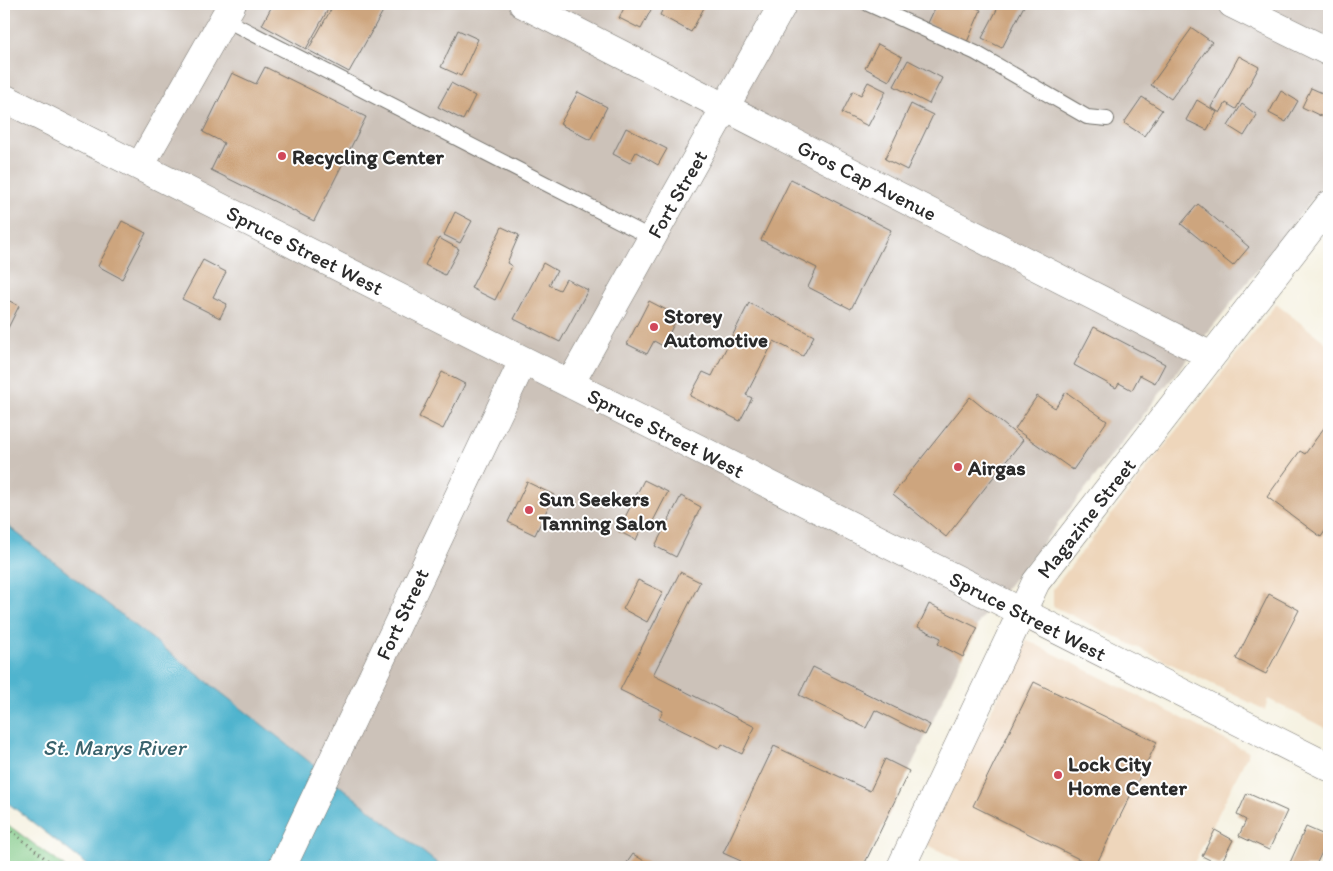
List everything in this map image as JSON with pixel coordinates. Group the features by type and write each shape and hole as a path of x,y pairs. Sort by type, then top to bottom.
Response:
{"street":[{"name":"Gros Cap Avenue","path":"523,4 1211,356"},
{"name":"Fort Street","path":"570,384 784,4"},
{"path":"1232,4 1329,52"},
{"path":"140,166 228,12"},
{"name":"Spruce Street West","path":"4,98 1329,767"},
{"name":"Magazine Street","path":"900,867 1036,582 1329,205"},
{"name":"Fort Street","path":"282,867 523,361"}],"lane":[{"path":"868,4 976,53 1088,117 1107,119"},
{"path":"228,12 652,238"}],"path":[{"path":"4,825 56,867"}],"shaded area":[{"path":"4,4 1329,4 1329,178 1032,557 980,620 864,867 442,867 4,523"},
{"path":"1276,304 1329,345 1329,730 1268,699 1265,710 1053,606 1053,589"},
{"path":"1027,640 1249,752 1192,867 972,867 924,843"}],"green space":[{"path":"4,822 65,867 4,867"}],"water":[{"name":"St. Marys River","path":"4,523 442,867 90,867 4,800"}],"building":[{"path":"273,4 331,4 306,49 262,25"},
{"path":"334,4 387,4 349,72 308,50"},
{"path":"626,4 654,4 641,29 619,18"},
{"path":"665,4 706,4 691,32 660,15"},
{"path":"937,4 968,4 981,10 967,42 928,23"},
{"path":"1000,4 1025,4 1002,48 982,38"},
{"path":"1192,28 1212,42 1171,99 1151,85"},
{"path":"458,30 478,39 461,76 441,67"},
{"path":"878,44 902,57 889,81 865,68"},
{"path":"1239,56 1259,67 1236,109 1226,103 1220,113 1211,107"},
{"path":"908,60 942,78 929,104 894,86"},
{"name":"Recycling Center","path":"265,67 366,117 314,221 211,170 224,143 203,132 232,73 256,84"},
{"path":"868,82 886,91 868,126 842,113 853,91 861,95"},
{"path":"451,83 475,96 463,120 438,107"},
{"path":"1311,88 1329,96 1329,115 1327,119 1302,107"},
{"path":"1281,91 1298,101 1286,122 1269,113"},
{"path":"578,92 607,107 590,140 560,124"},
{"path":"1142,97 1162,110 1144,136 1124,123"},
{"path":"1197,100 1217,112 1207,130 1186,120"},
{"path":"911,104 933,115 907,170 885,159"},
{"path":"1242,104 1257,115 1244,136 1228,126"},
{"path":"626,128 667,149 658,165 636,152 630,163 613,154"},
{"path":"791,179 891,230 851,309 808,287 817,268 761,240"},
{"path":"1198,204 1249,247 1233,266 1181,224"},
{"path":"455,212 472,221 460,243 444,235"},
{"path":"122,221 146,233 122,279 98,266"},
{"path":"502,227 519,235 507,263 512,266 495,300 471,288"},
{"path":"439,238 459,249 445,275 425,265"},
{"path":"203,260 226,272 213,297 227,304 220,318 182,299"},
{"path":"543,263 557,271 549,285 560,290 566,279 588,290 560,342 514,319"},
{"path":"4,298 19,306 4,336"},
{"path":"649,301 678,316 663,346 654,341 647,354 627,344"},
{"path":"749,303 814,336 803,356 774,341 746,395 752,398 740,421 690,396 703,372 712,376"},
{"path":"1094,327 1165,364 1155,383 1140,375 1132,390 1119,383 1116,388 1074,365"},
{"path":"442,372 465,384 443,429 419,417"},
{"path":"1066,392 1107,421 1073,470 1015,429 1037,396 1055,408"},
{"name":"Airgas","path":"970,397 1023,440 946,537 893,494"},
{"path":"1329,421 1329,525 1321,537 1267,497 1300,451 1305,454"},
{"path":"644,480 668,492 651,525 644,522 636,540 618,531"},
{"path":"527,482 554,495 535,535 508,522"},
{"path":"681,496 701,507 676,557 655,546"},
{"path":"680,572 700,582 653,675 755,727 742,754 722,744 720,749 659,719 663,711 620,690"},
{"path":"638,580 663,592 647,622 623,609"},
{"path":"1269,594 1299,610 1266,674 1236,659"},
{"path":"929,604 978,628 963,657 938,644 941,638 918,627"},
{"path":"813,667 930,725 925,735 875,710 866,728 799,695"},
{"path":"1034,682 1157,742 1095,867 973,806"},
{"path":"774,746 870,791 885,759 909,771 863,867 739,867 741,861 723,853"},
{"path":"1247,793 1287,811 1269,850 1239,836 1246,820 1237,815"},
{"path":"1306,827 1329,837 1315,867 1288,867"},
{"path":"1215,830 1233,840 1220,865 1202,856"},
{"path":"633,854 654,867 624,867"}],"place":[{"name":"Recycling Center","path":"282,156"},
{"name":"Storey Automotive","path":"654,327"},
{"name":"Airgas","path":"958,467"},
{"name":"Sun Seekers Tanning Salon","path":"529,510"},
{"name":"Lock City Home Center","path":"1058,775"}]}
